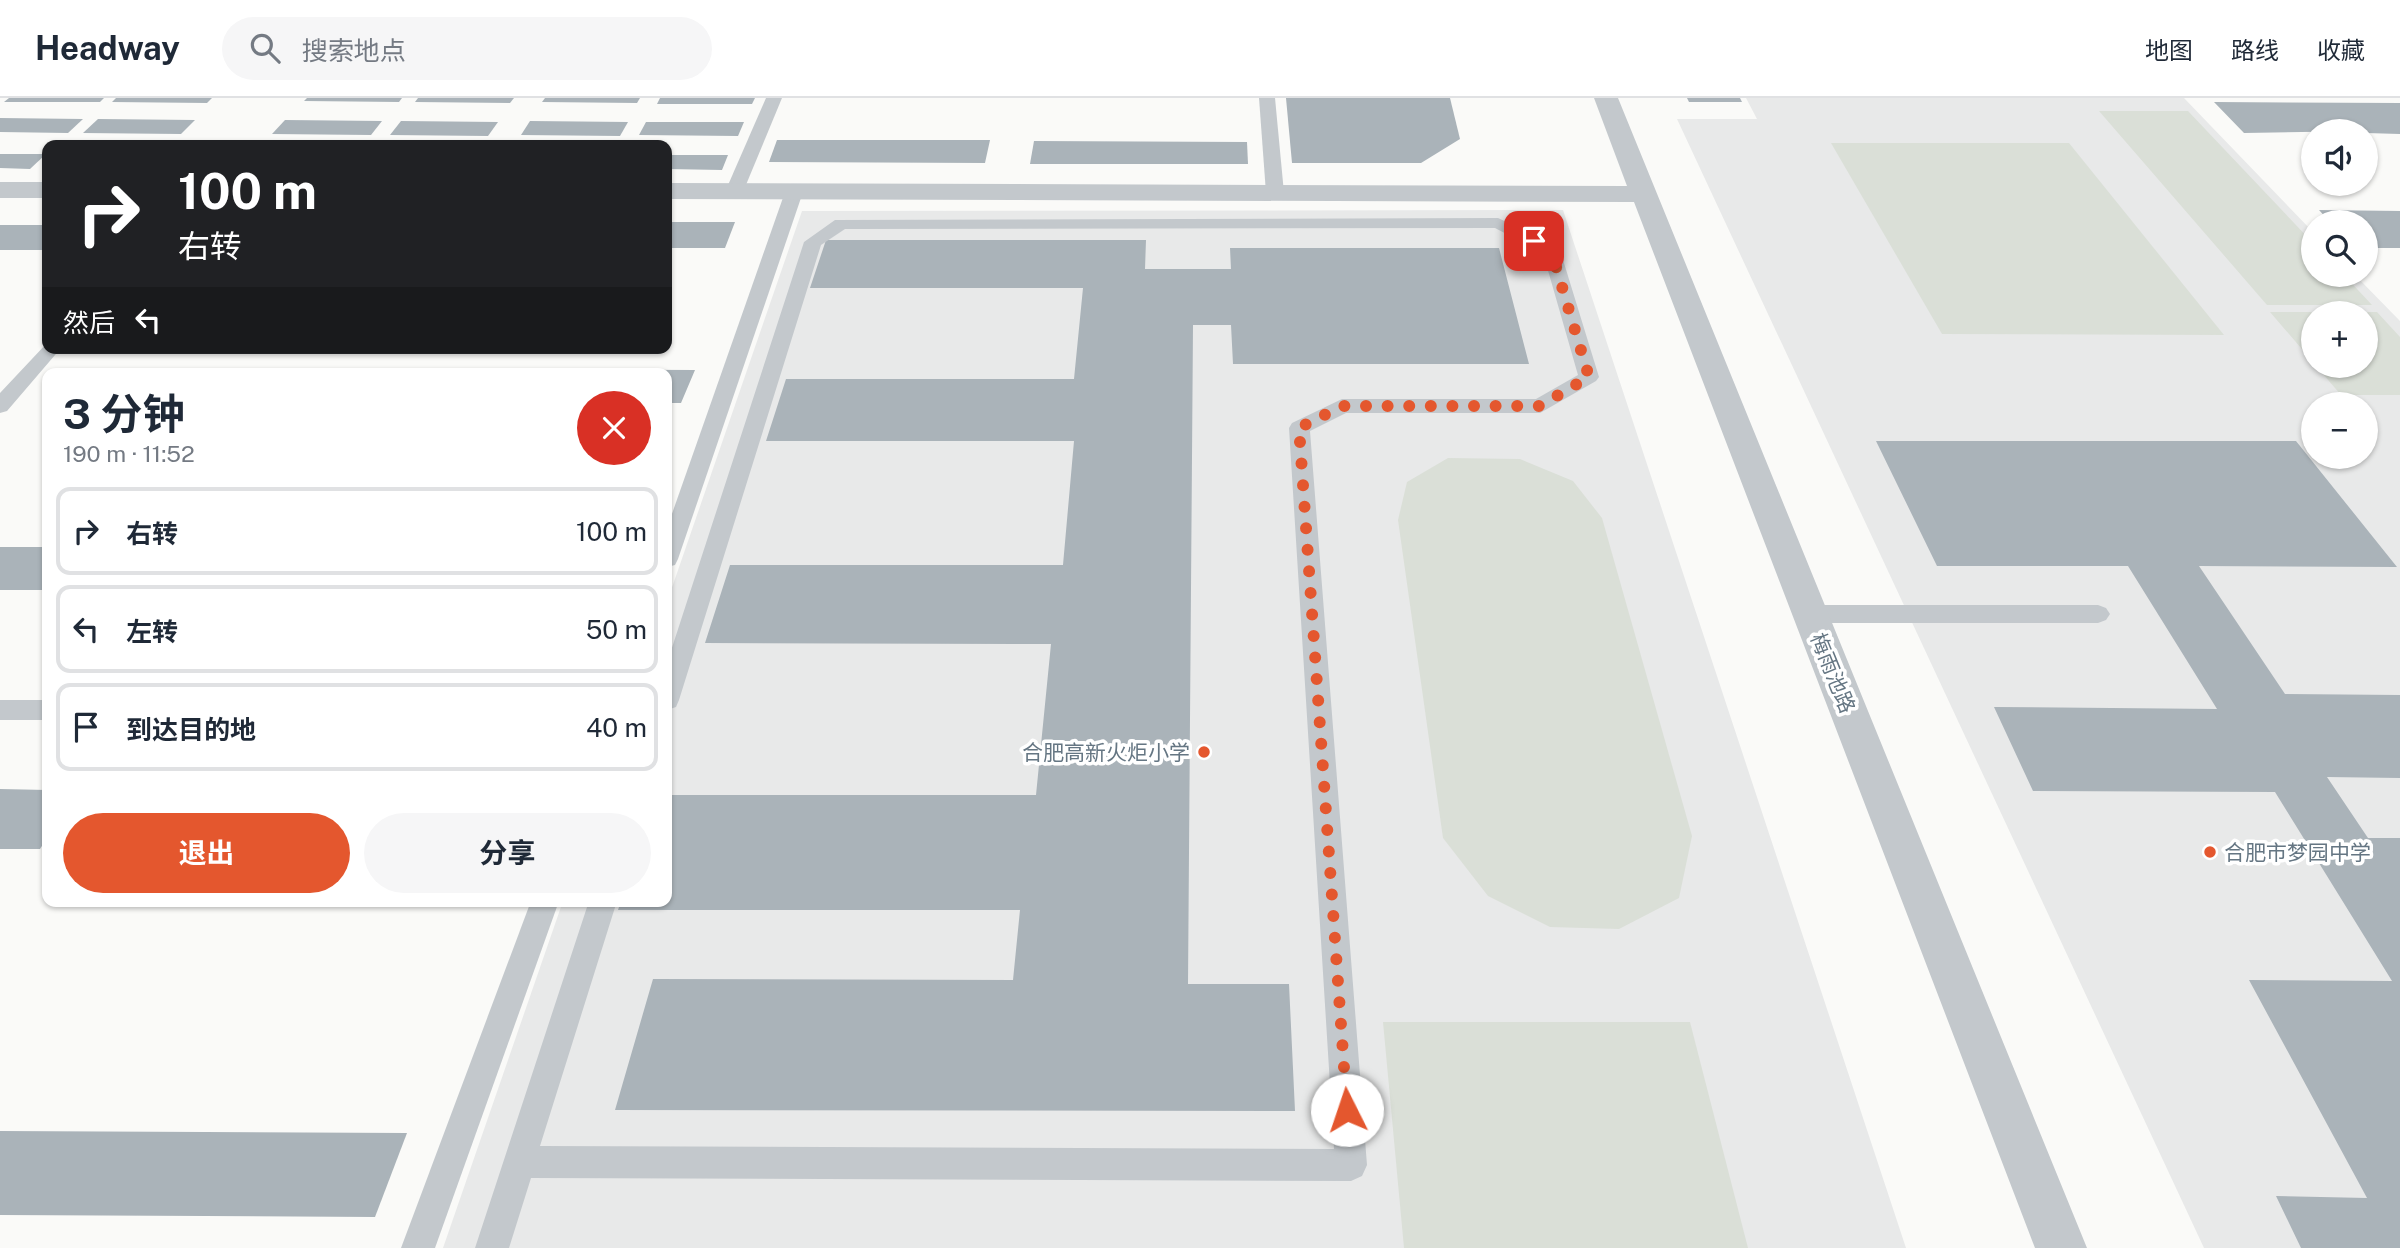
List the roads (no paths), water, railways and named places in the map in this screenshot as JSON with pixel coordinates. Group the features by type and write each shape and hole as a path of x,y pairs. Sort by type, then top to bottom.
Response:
{"street":[{"name":"梅雨池路","path":"1606,98 2061,1248"},
{"path":"0,190 42,190"},
{"path":"672,191 1644,194"}],"lane":[{"path":"734,192 774,98"},
{"path":"1267,98 1275,193"},
{"path":"672,545 794,192"},
{"path":"519,1162 1350,1165 1299,428 1342,406 1540,406 1589,377 1551,250 1498,223 841,224 813,242 672,684"},
{"path":"0,407 46,354"},
{"path":"1810,614 2098,614"},
{"path":"0,710 42,710"},
{"path":"418,1248 543,907"},
{"path":"492,1248 601,907"}],"place":[{"name":"合肥高新火炬小学","path":"1204,752"},
{"name":"合肥市梦园中学","path":"2210,852"}]}
